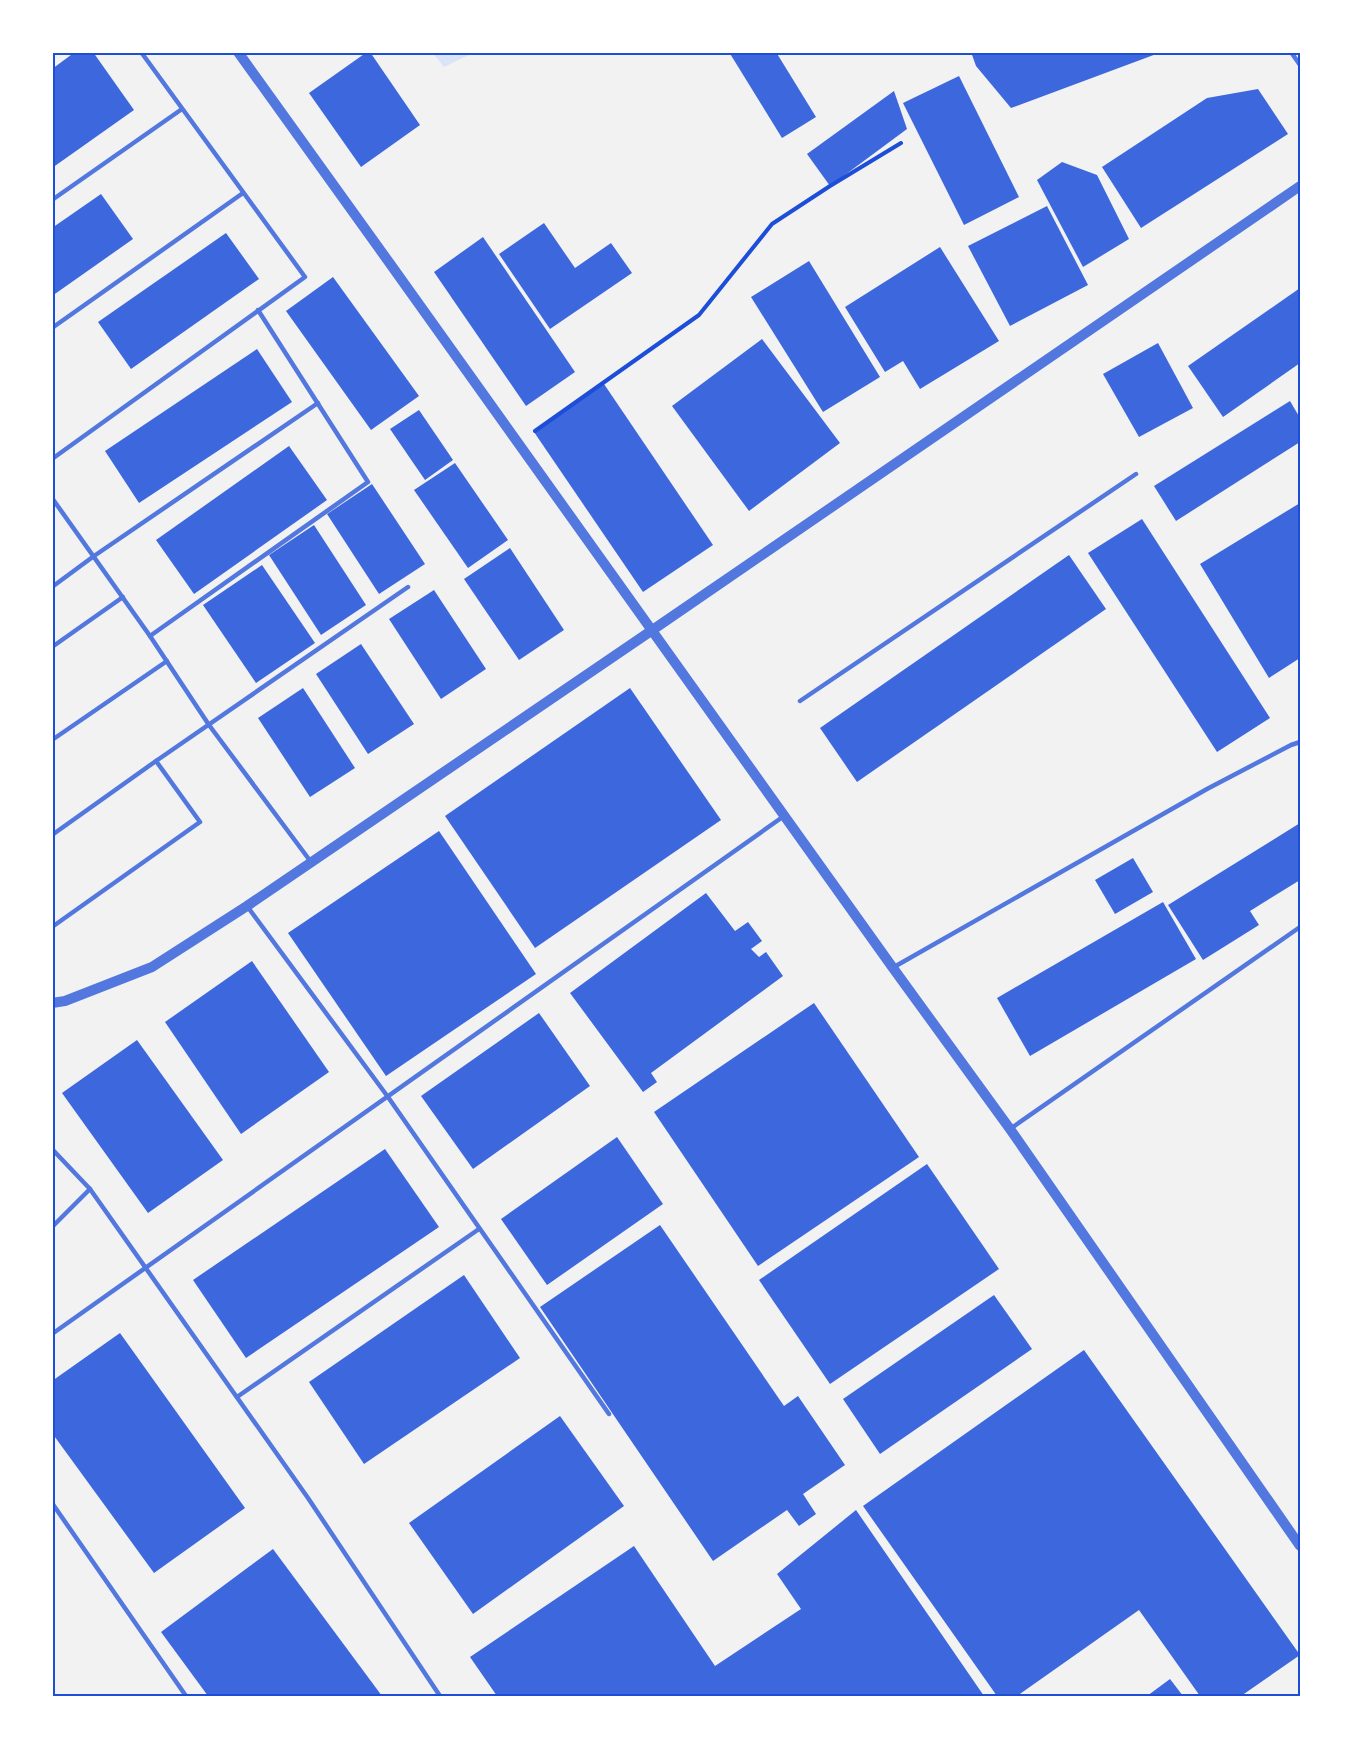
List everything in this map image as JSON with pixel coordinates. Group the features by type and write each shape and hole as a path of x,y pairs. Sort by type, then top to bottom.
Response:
{"street":[{"path":"238,52 892,968 1010,1129 1300,1546"},
{"path":"52,1003 65,1001 152,967 248,906 1300,186"}],"lane":[{"path":"52,459 304,277 141,52"},
{"path":"1291,52 1300,65"},
{"path":"52,200 182,109"},
{"path":"52,328 243,193"},
{"path":"150,636 368,482 258,310"},
{"path":"52,587 318,403"},
{"path":"800,701 1136,474"},
{"path":"52,498 150,636 209,725 311,862"},
{"path":"52,835 408,587"},
{"path":"52,647 123,597"},
{"path":"52,740 167,661"},
{"path":"892,968 1207,789 1300,742"},
{"path":"52,927 200,822 156,761"},
{"path":"52,1334 784,816"},
{"path":"248,906 388,1097 609,1414"},
{"path":"1010,1129 1300,927"},
{"path":"52,1149 90,1189 308,1498 440,1696"},
{"path":"52,1227 90,1189"},
{"path":"237,1397 479,1229"},
{"path":"52,1503 186,1696"}],"path":[{"path":"517,441 534,432 699,315 772,224 901,143"}],"shaded area":[{"path":"433,53 473,53 444,67"}],"building":[{"path":"75,52 93,52 134,110 52,168 52,69"},
{"path":"370,52 420,125 361,167 309,93"},
{"path":"729,52 776,52 816,117 782,138"},
{"path":"971,52 1159,53 1011,108 976,66"},
{"path":"959,76 1019,197 964,225 903,103"},
{"path":"1258,89 1288,134 1141,228 1102,167 1207,98"},
{"path":"894,91 907,129 830,186 807,154"},
{"path":"1062,162 1097,175 1129,239 1083,267 1037,180"},
{"path":"101,194 133,239 52,296 52,228"},
{"path":"1047,206 1088,285 1010,326 968,246"},
{"path":"544,223 575,268 611,243 632,273 550,329 499,254"},
{"path":"226,233 259,279 131,369 98,322"},
{"path":"483,237 575,372 526,406 434,272"},
{"path":"940,247 999,341 920,389 903,361 885,372 845,307"},
{"path":"809,261 880,377 823,412 751,297"},
{"path":"333,277 419,396 371,430 286,311"},
{"path":"1300,288 1300,363 1223,417 1188,366"},
{"path":"762,339 840,443 749,511 672,406"},
{"path":"1158,343 1193,408 1139,437 1103,374"},
{"path":"257,349 292,402 139,503 105,451"},
{"path":"604,384 713,545 643,592 534,432"},
{"path":"1290,401 1300,418 1300,442 1176,521 1154,486"},
{"path":"419,410 453,460 425,480 390,429"},
{"path":"289,446 327,500 194,594 156,540"},
{"path":"455,463 508,540 468,568 414,490"},
{"path":"372,484 425,564 379,594 327,514"},
{"path":"1300,503 1300,658 1269,678 1200,564"},
{"path":"1142,519 1270,718 1217,752 1088,553"},
{"path":"314,525 366,605 321,635 269,555"},
{"path":"510,548 564,630 519,660 464,579"},
{"path":"1069,555 1106,609 857,782 820,728"},
{"path":"262,565 315,643 256,683 203,605"},
{"path":"434,590 486,669 441,699 389,619"},
{"path":"361,644 414,724 368,754 316,674"},
{"path":"303,688 355,768 310,797 258,718"},
{"path":"630,688 721,820 535,948 445,816"},
{"path":"1300,823 1300,880 1250,911 1259,925 1203,960 1168,905"},
{"path":"439,831 536,974 386,1076 288,933"},
{"path":"1133,858 1153,892 1115,914 1095,880"},
{"path":"706,893 735,931 748,922 762,941 751,949 759,957 766,952 783,976 651,1073 657,1082 643,1092 570,993"},
{"path":"1163,902 1196,959 1030,1056 997,998"},
{"path":"252,961 329,1072 241,1134 165,1022"},
{"path":"814,1003 919,1157 758,1266 654,1112"},
{"path":"539,1013 590,1086 473,1169 421,1096"},
{"path":"137,1040 223,1160 148,1213 62,1093"},
{"path":"617,1137 663,1204 547,1285 501,1219"},
{"path":"385,1149 439,1227 246,1358 193,1280"},
{"path":"927,1164 999,1269 830,1384 759,1280"},
{"path":"660,1225 784,1406 798,1396 845,1465 803,1494 816,1514 799,1526 787,1510 713,1561 540,1307"},
{"path":"464,1275 520,1358 364,1464 309,1382"},
{"path":"994,1295 1032,1349 880,1454 843,1399"},
{"path":"120,1333 245,1508 154,1573 52,1433 52,1381"},
{"path":"1084,1350 1300,1655 1241,1696 1200,1696 1139,1610 1017,1696 997,1696 863,1506"},
{"path":"560,1416 624,1506 473,1614 409,1523"},
{"path":"856,1510 984,1696 497,1696 470,1657 634,1546 715,1666 801,1609 777,1574"},
{"path":"273,1549 382,1696 208,1696 161,1632"},
{"path":"1170,1679 1183,1696 1147,1696"}]}
